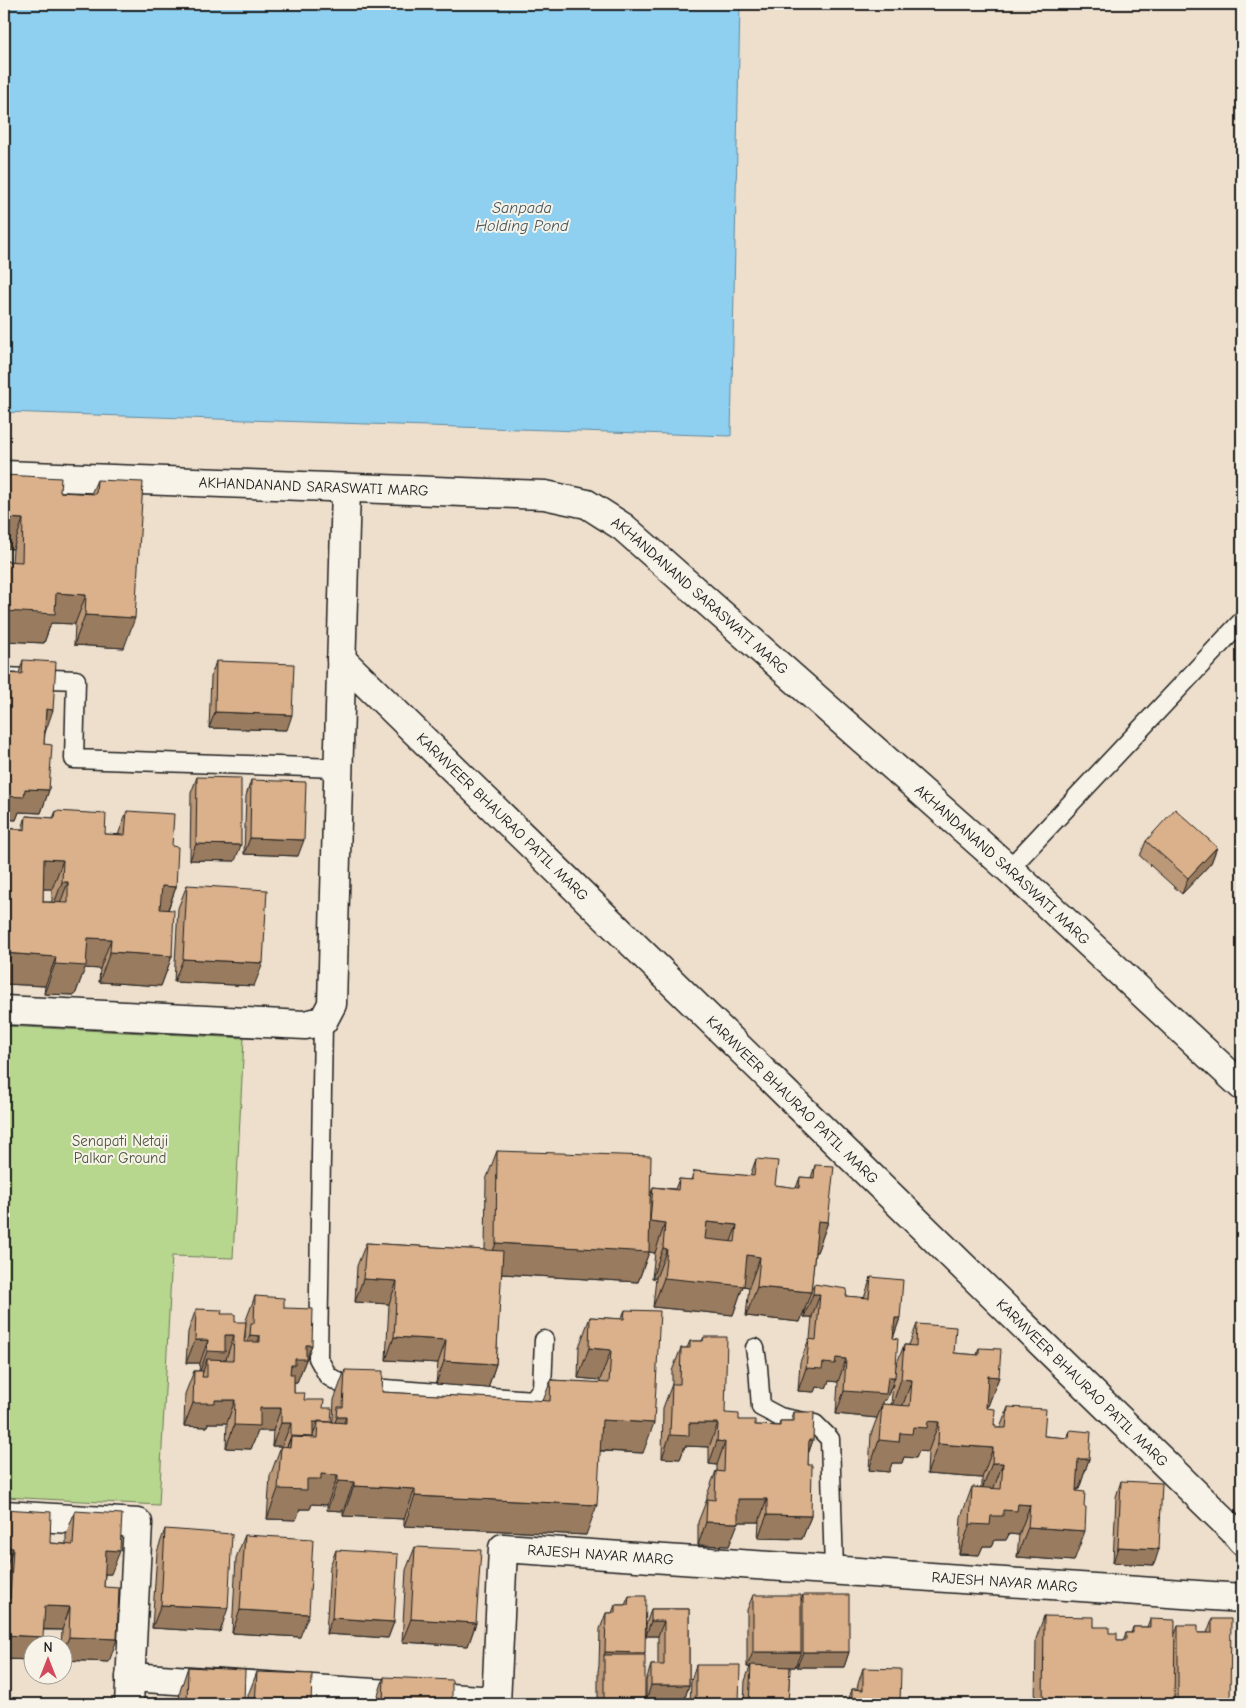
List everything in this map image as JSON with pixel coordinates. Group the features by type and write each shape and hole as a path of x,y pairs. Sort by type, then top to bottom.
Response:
{"street":[{"name":"AKHANDANAND SARASWATI MARG","path":"4,475 545,495 587,504 622,527 1009,870 1242,1086"},
{"path":"4,1010 305,1025 323,1021 332,1004 346,488"},
{"name":"KARMVEER BHAURAO PATIL MARG","path":"341,659 1184,1482 1242,1541"},
{"path":"4,1516 138,1524 129,1704"},
{"name":"RAJESH NAYAR MARG","path":"130,1677 496,1703 503,1548 1242,1598"}],"lane":[{"path":"1009,870 1242,620"},
{"path":"4,677 76,680 74,759 338,768"},
{"path":"323,1021 318,1358 328,1376 345,1386 533,1400 542,1388 544,1340"},
{"path":"755,1348 761,1407 780,1417 816,1424 830,1439 834,1570"}],"green space":[{"name":"Senapati Netaji Palkar Ground","path":"4,1026 244,1038 233,1258 172,1256 159,1505 4,1497"}],"water":[{"name":"Sanpada Holding Pond","path":"4,4 740,4 731,436 4,412"}],"building":[{"path":"4,475 61,478 60,492 96,494 97,480 143,482 135,618 85,615 86,595 56,593 55,614 4,611","holes":["5,518 23,519 22,562 4,561"]},
{"path":"23,660 56,662 53,710 46,709 44,744 52,745 49,790 25,789 24,797 4,796 4,673 22,674"},
{"path":"216,661 294,664 292,715 215,712"},
{"path":"197,777 241,778 241,845 196,844"},
{"path":"251,780 306,782 304,840 250,838"},
{"path":"1175,809 1217,847 1188,878 1146,841"},
{"path":"56,811 106,814 105,834 125,835 127,811 174,814 172,846 178,847 176,887 162,886 160,909 174,910 172,956 110,952 111,939 88,938 86,966 55,964 56,957 4,953 4,828 25,830 26,816 55,818","holes":["44,859 63,860 62,882 68,882 68,903 43,902"]},
{"path":"187,885 267,890 263,963 183,959"},
{"path":"497,1151 651,1156 649,1252 496,1243"},
{"path":"756,1159 778,1161 775,1185 799,1188 800,1177 814,1178 815,1165 834,1166 828,1222 818,1221 811,1292 757,1287 760,1257 747,1255 744,1286 664,1278 667,1249 663,1248 665,1223 650,1221 653,1187 678,1190 679,1179 693,1180 694,1171 754,1176","holes":["707,1222 737,1225 735,1242 705,1239"]},
{"path":"366,1243 503,1251 496,1364 444,1361 446,1340 394,1337 397,1281 363,1279"},
{"path":"871,1277 903,1280 900,1318 895,1318 893,1338 898,1339 895,1377 888,1377 886,1394 844,1391 846,1359 836,1358 835,1364 823,1363 822,1369 806,1368 809,1339 816,1340 820,1294 813,1294 814,1284 847,1289 846,1296 869,1298"},
{"path":"255,1296 284,1298 284,1308 313,1309 312,1345 306,1345 306,1359 295,1359 295,1365 291,1365 290,1374 294,1374 294,1393 305,1393 304,1400 324,1400 323,1408 332,1408 331,1422 313,1422 313,1437 291,1436 291,1423 281,1423 281,1408 260,1408 260,1426 234,1425 235,1400 215,1400 215,1403 193,1403 194,1371 203,1371 202,1377 207,1377 207,1359 233,1360 234,1335 225,1335 225,1352 207,1351 208,1340 195,1340 196,1309 222,1310 221,1314 235,1314 235,1322 246,1322 244,1342 260,1342 260,1336 250,1335 251,1323 254,1323"},
{"path":"625,1310 660,1311 654,1423 602,1420 597,1505 415,1496 415,1489 354,1486 354,1482 338,1481 338,1475 321,1474 321,1479 307,1479 307,1490 278,1489 281,1446 290,1447 291,1437 317,1438 318,1421 346,1423 346,1417 337,1417 338,1407 343,1407 345,1370 383,1371 382,1392 550,1401 551,1380 609,1383 611,1350 589,1348 590,1317 624,1319"},
{"path":"917,1324 956,1327 954,1353 979,1355 979,1348 1001,1349 999,1377 988,1376 986,1408 995,1409 994,1425 996,1425 996,1428 1006,1428 1008,1407 1046,1409 1044,1436 1069,1438 1070,1430 1091,1432 1089,1459 1078,1459 1076,1491 1085,1492 1085,1531 1028,1527 1030,1505 1018,1504 1017,1511 1003,1510 1003,1516 991,1516 990,1525 970,1524 972,1487 1001,1489 1003,1463 992,1463 993,1448 938,1444 939,1422 928,1421 927,1428 913,1427 912,1434 900,1433 899,1442 879,1440 882,1404 910,1406 912,1380 901,1379 904,1345 916,1346"},
{"path":"704,1337 727,1337 725,1413 739,1414 739,1420 755,1420 755,1425 780,1426 780,1421 794,1421 794,1412 814,1412 813,1440 809,1440 808,1465 812,1465 811,1516 767,1515 767,1499 738,1499 738,1523 706,1522 707,1499 715,1500 716,1471 724,1472 725,1442 717,1441 718,1423 689,1423 689,1436 670,1435 672,1384 680,1384 681,1348 690,1348 690,1341 703,1341"},
{"path":"1121,1481 1162,1483 1159,1549 1118,1547"},
{"path":"4,1509 51,1512 50,1543 73,1545 75,1511 122,1514 120,1551 106,1550 104,1587 119,1588 117,1639 69,1636 70,1607 45,1606 43,1636 4,1635 4,1599 10,1599 13,1548 4,1547"},
{"path":"165,1529 232,1534 228,1608 161,1605"},
{"path":"245,1535 313,1539 309,1614 240,1610"},
{"path":"415,1547 481,1550 476,1623 411,1619"},
{"path":"336,1550 398,1554 394,1622 332,1618"},
{"path":"753,1595 801,1595 801,1652 753,1652"},
{"path":"803,1595 849,1595 849,1652 803,1652"},
{"path":"629,1596 646,1596 645,1653 605,1652 606,1613 615,1613 615,1605 628,1605"},
{"path":"651,1609 689,1609 689,1685 651,1685 651,1665 664,1665 664,1621 651,1621"},
{"path":"1044,1616 1094,1617 1094,1627 1109,1627 1109,1633 1117,1633 1117,1640 1126,1640 1126,1633 1133,1633 1133,1627 1150,1627 1150,1619 1175,1620 1174,1704 1043,1704"},
{"path":"1212,1619 1231,1619 1230,1704 1178,1704 1178,1625 1198,1625 1198,1633 1212,1633"},
{"path":"604,1655 645,1655 645,1704 604,1704"},
{"path":"696,1665 740,1665 739,1704 696,1704"},
{"path":"751,1665 790,1667 788,1704 749,1704"},
{"path":"188,1667 245,1670 244,1704 187,1704"},
{"path":"863,1668 901,1669 900,1704 863,1704 863,1701 852,1701 852,1689 863,1690"},
{"path":"257,1672 312,1674 311,1704 255,1704"},
{"path":"384,1677 452,1680 452,1704 383,1704"}]}
